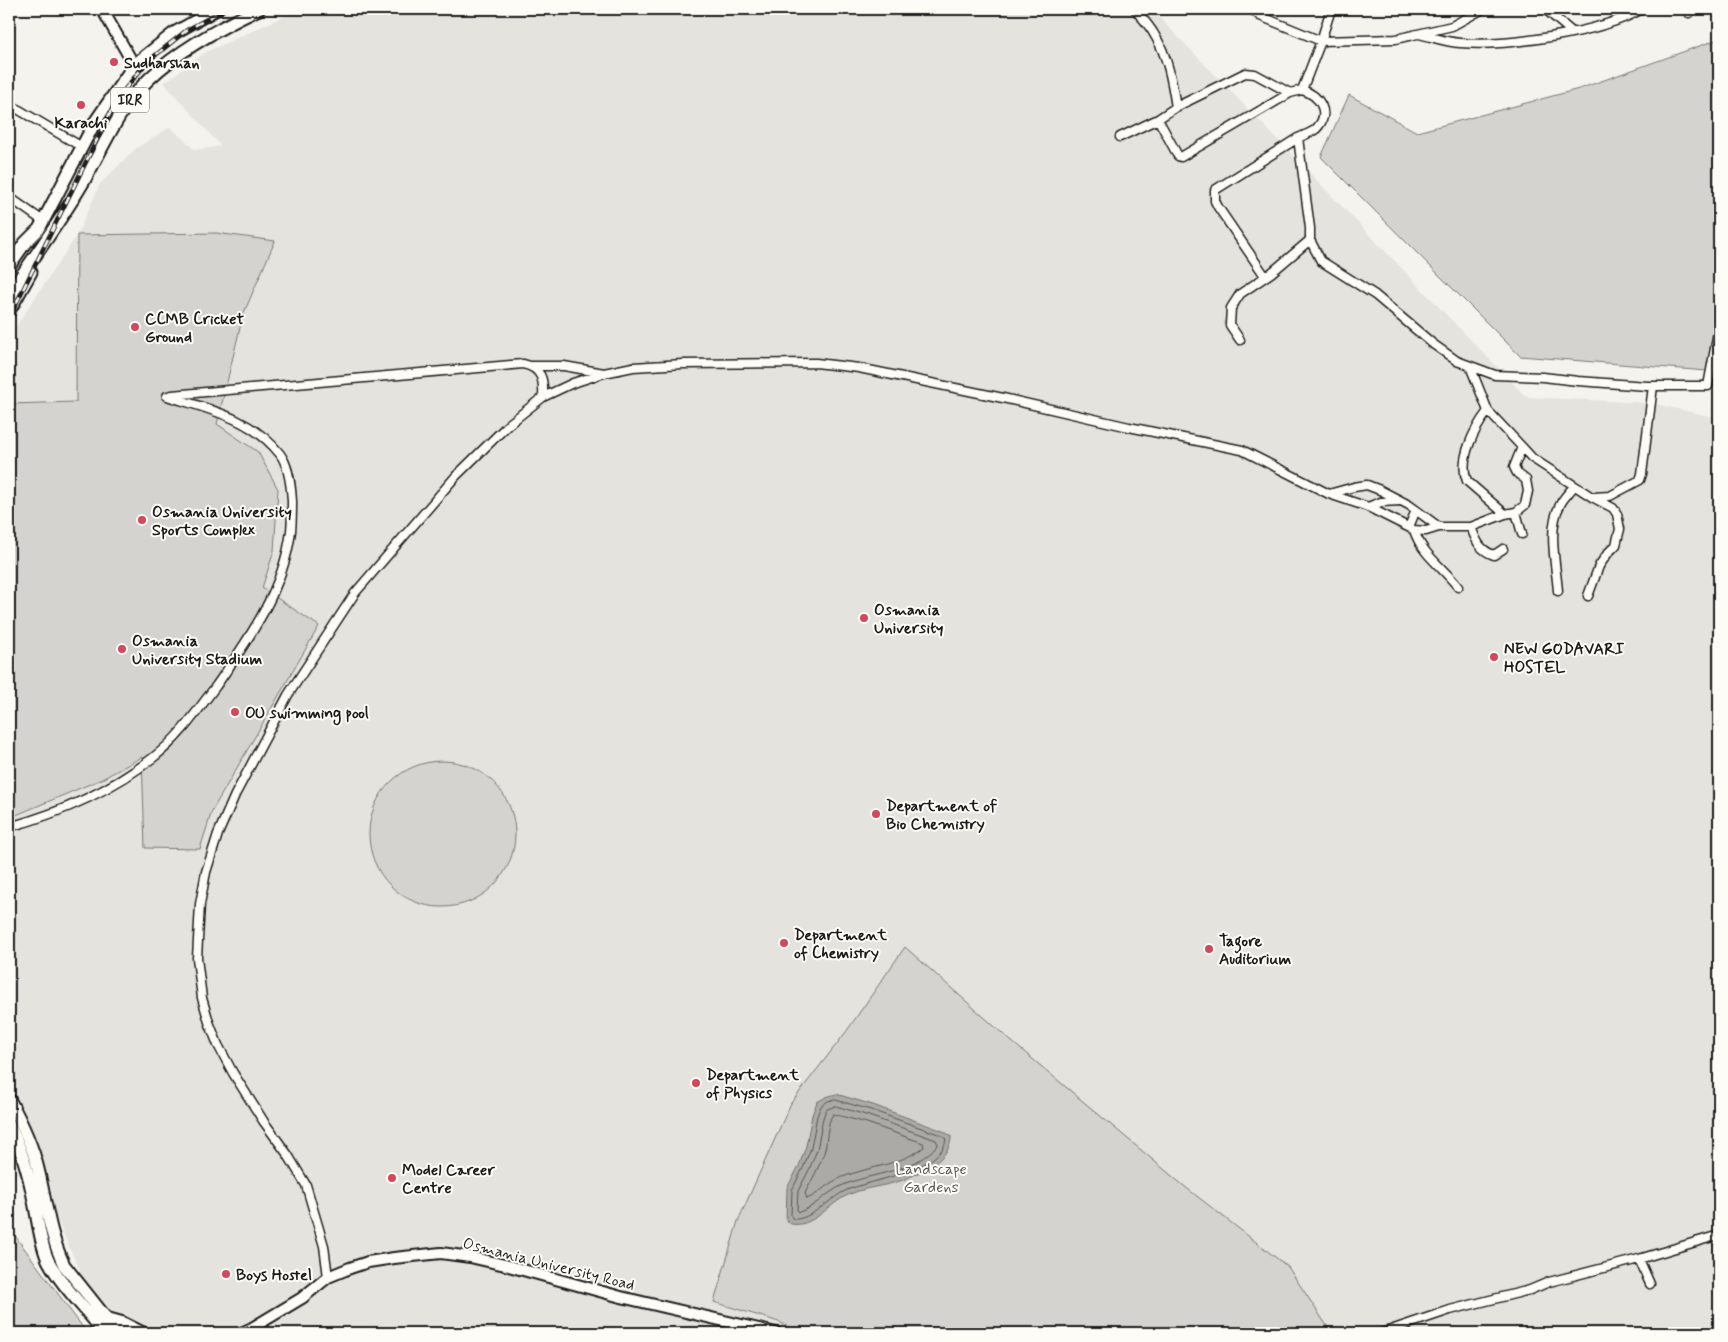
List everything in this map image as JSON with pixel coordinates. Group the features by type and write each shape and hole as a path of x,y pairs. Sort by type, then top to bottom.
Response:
{"main road":[{"path":"102,9 134,65"},
{"name":"IRR","path":"9,294 95,122 134,65 174,33 217,9"},
{"name":"IRR","path":"43,229 81,185 122,111 143,85 158,71 196,44 253,10"},
{"path":"9,266 25,244 43,229"},
{"path":"9,310 36,264 43,229"},
{"name":"IRR","path":"9,281 28,259"},
{"path":"9,1098 23,1125 34,1155 49,1224 59,1255 100,1319 104,1333"},
{"path":"9,1124 23,1159 31,1188 41,1241 48,1260 64,1284 100,1319 118,1333"},
{"name":"Osmania University Road","path":"241,1333 302,1298 328,1277 359,1265 394,1258 441,1253 505,1265 621,1297 776,1333"},
{"path":"100,1319 126,1333"},
{"path":"100,1319 122,1322 144,1333"}],"street":[{"path":"1135,9 1155,35 1166,58 1176,107"},
{"path":"1251,9 1260,16 1321,41 1396,38 1417,34 1452,26 1483,9"},
{"path":"1302,90 1331,9"},
{"path":"1545,9 1572,32"},
{"path":"1417,34 1459,43 1507,44 1597,27 1640,10"},
{"path":"1120,137 1245,73 1255,74 1290,94"},
{"path":"1158,119 1178,156 1181,157 1290,94 1302,90 1311,93 1319,100 1324,108 1323,118 1317,128 1216,190 1215,201 1218,207 1266,276"},
{"path":"9,104 82,147"},
{"path":"1298,138 1310,240 1320,261 1375,295 1433,344 1457,361 1495,375 1653,386 1708,386 1719,327"},
{"path":"9,197 43,229"},
{"path":"1240,340 1230,325 1231,308 1240,294 1266,276 1310,240"},
{"path":"328,1277 324,1246 306,1185 233,1073 210,1024 202,998 197,958 200,904 206,872 218,834 235,795 288,695 355,593 456,476 509,424 543,397 573,383 604,373 632,367 684,364 816,363 859,368 1242,450 1329,494 1368,507 1412,528 1426,531 1439,527 1470,527 1505,514 1516,512 1525,505 1528,491 1526,480 1517,473 1514,467 1522,447"},
{"path":"9,827 70,806 100,792 137,770 156,756 181,733 235,658 273,593 288,548 291,529 292,504 287,468 280,454 254,430 242,422 216,411 167,396 523,364 532,366 564,366 604,373"},
{"path":"532,366 538,371 544,384 543,397"},
{"path":"1470,366 1488,411 1532,458 1592,498 1614,508 1620,529 1616,545 1599,566 1588,596"},
{"path":"1592,498 1610,496 1640,480 1653,386"},
{"path":"1488,411 1472,435 1464,467 1465,475 1467,481 1505,514"},
{"path":"1329,494 1367,485 1401,501 1439,527"},
{"path":"1558,590 1553,543 1556,518 1560,505 1574,486"},
{"path":"1368,507 1381,502 1401,501"},
{"path":"1416,510 1412,528 1417,539 1426,554 1458,587"},
{"path":"1516,512 1522,534"},
{"path":"1470,527 1478,543 1486,552 1494,554 1503,549"},
{"path":"1382,1333 1450,1310 1530,1290 1549,1282 1639,1259 1719,1235"},
{"path":"1639,1259 1650,1284"}],"shaded area":[{"name":"Osmania University","path":"300,9 1156,9 1160,18 1526,397 1650,403 1719,418 1719,1333 131,1333 85,1282 9,1113 9,840 13,838 9,819 9,337 77,235 100,184 135,149 170,127 195,150 221,146 164,83 206,52"}],"green space":[{"path":"1719,39 1719,372 1520,356 1321,157 1349,95 1417,132 1579,89"},
{"name":"Osmania University Sports Complex","path":"216,233 275,241 243,315 217,424 258,452 278,489 274,551 262,588 319,626 212,811 200,849 145,848 142,757 102,779 9,818 9,404 76,402 77,235"},
{"path":"442,761 470,766 494,782 510,806 515,834 510,862 494,886 470,902 442,907 414,902 390,886 374,862 369,834 374,806 390,782 414,766"},
{"name":"Landscape Gardens","path":"905,947 1011,1041 1184,1186 1288,1267 1329,1329 1322,1333 800,1333 779,1322 714,1302 738,1221 791,1103 846,1032"},
{"path":"13,1233 87,1333 9,1333 9,1236"}],"water":[{"path":"836,1094 873,1105 943,1131 951,1136 950,1144 941,1158 918,1173 903,1180 851,1194 812,1220 805,1223 791,1224 786,1220 787,1188 799,1166 806,1146 812,1115 817,1102"}],"railway":[{"path":"9,318 117,99 147,62 187,30 225,9"}],"place":[{"name":"Sudharshan","path":"114,62"},
{"name":"Karachi","path":"81,105"},
{"name":"CCMB Cricket Ground","path":"135,327"},
{"name":"Osmania University Sports Complex","path":"142,520"},
{"name":"Osmania University","path":"864,618"},
{"name":"Osmania University Stadium","path":"122,649"},
{"name":"NEW GODAVARI HOSTEL","path":"1494,657"},
{"name":"OU swimming pool","path":"235,712"},
{"name":"Department of Bio Chemistry","path":"876,814"},
{"name":"Department of Chemistry","path":"784,943"},
{"name":"Tagore Auditorium","path":"1209,949"},
{"name":"Department of Physics","path":"696,1083"},
{"name":"Model Career Centre","path":"392,1178"},
{"name":"Boys Hostel","path":"226,1274"}]}
